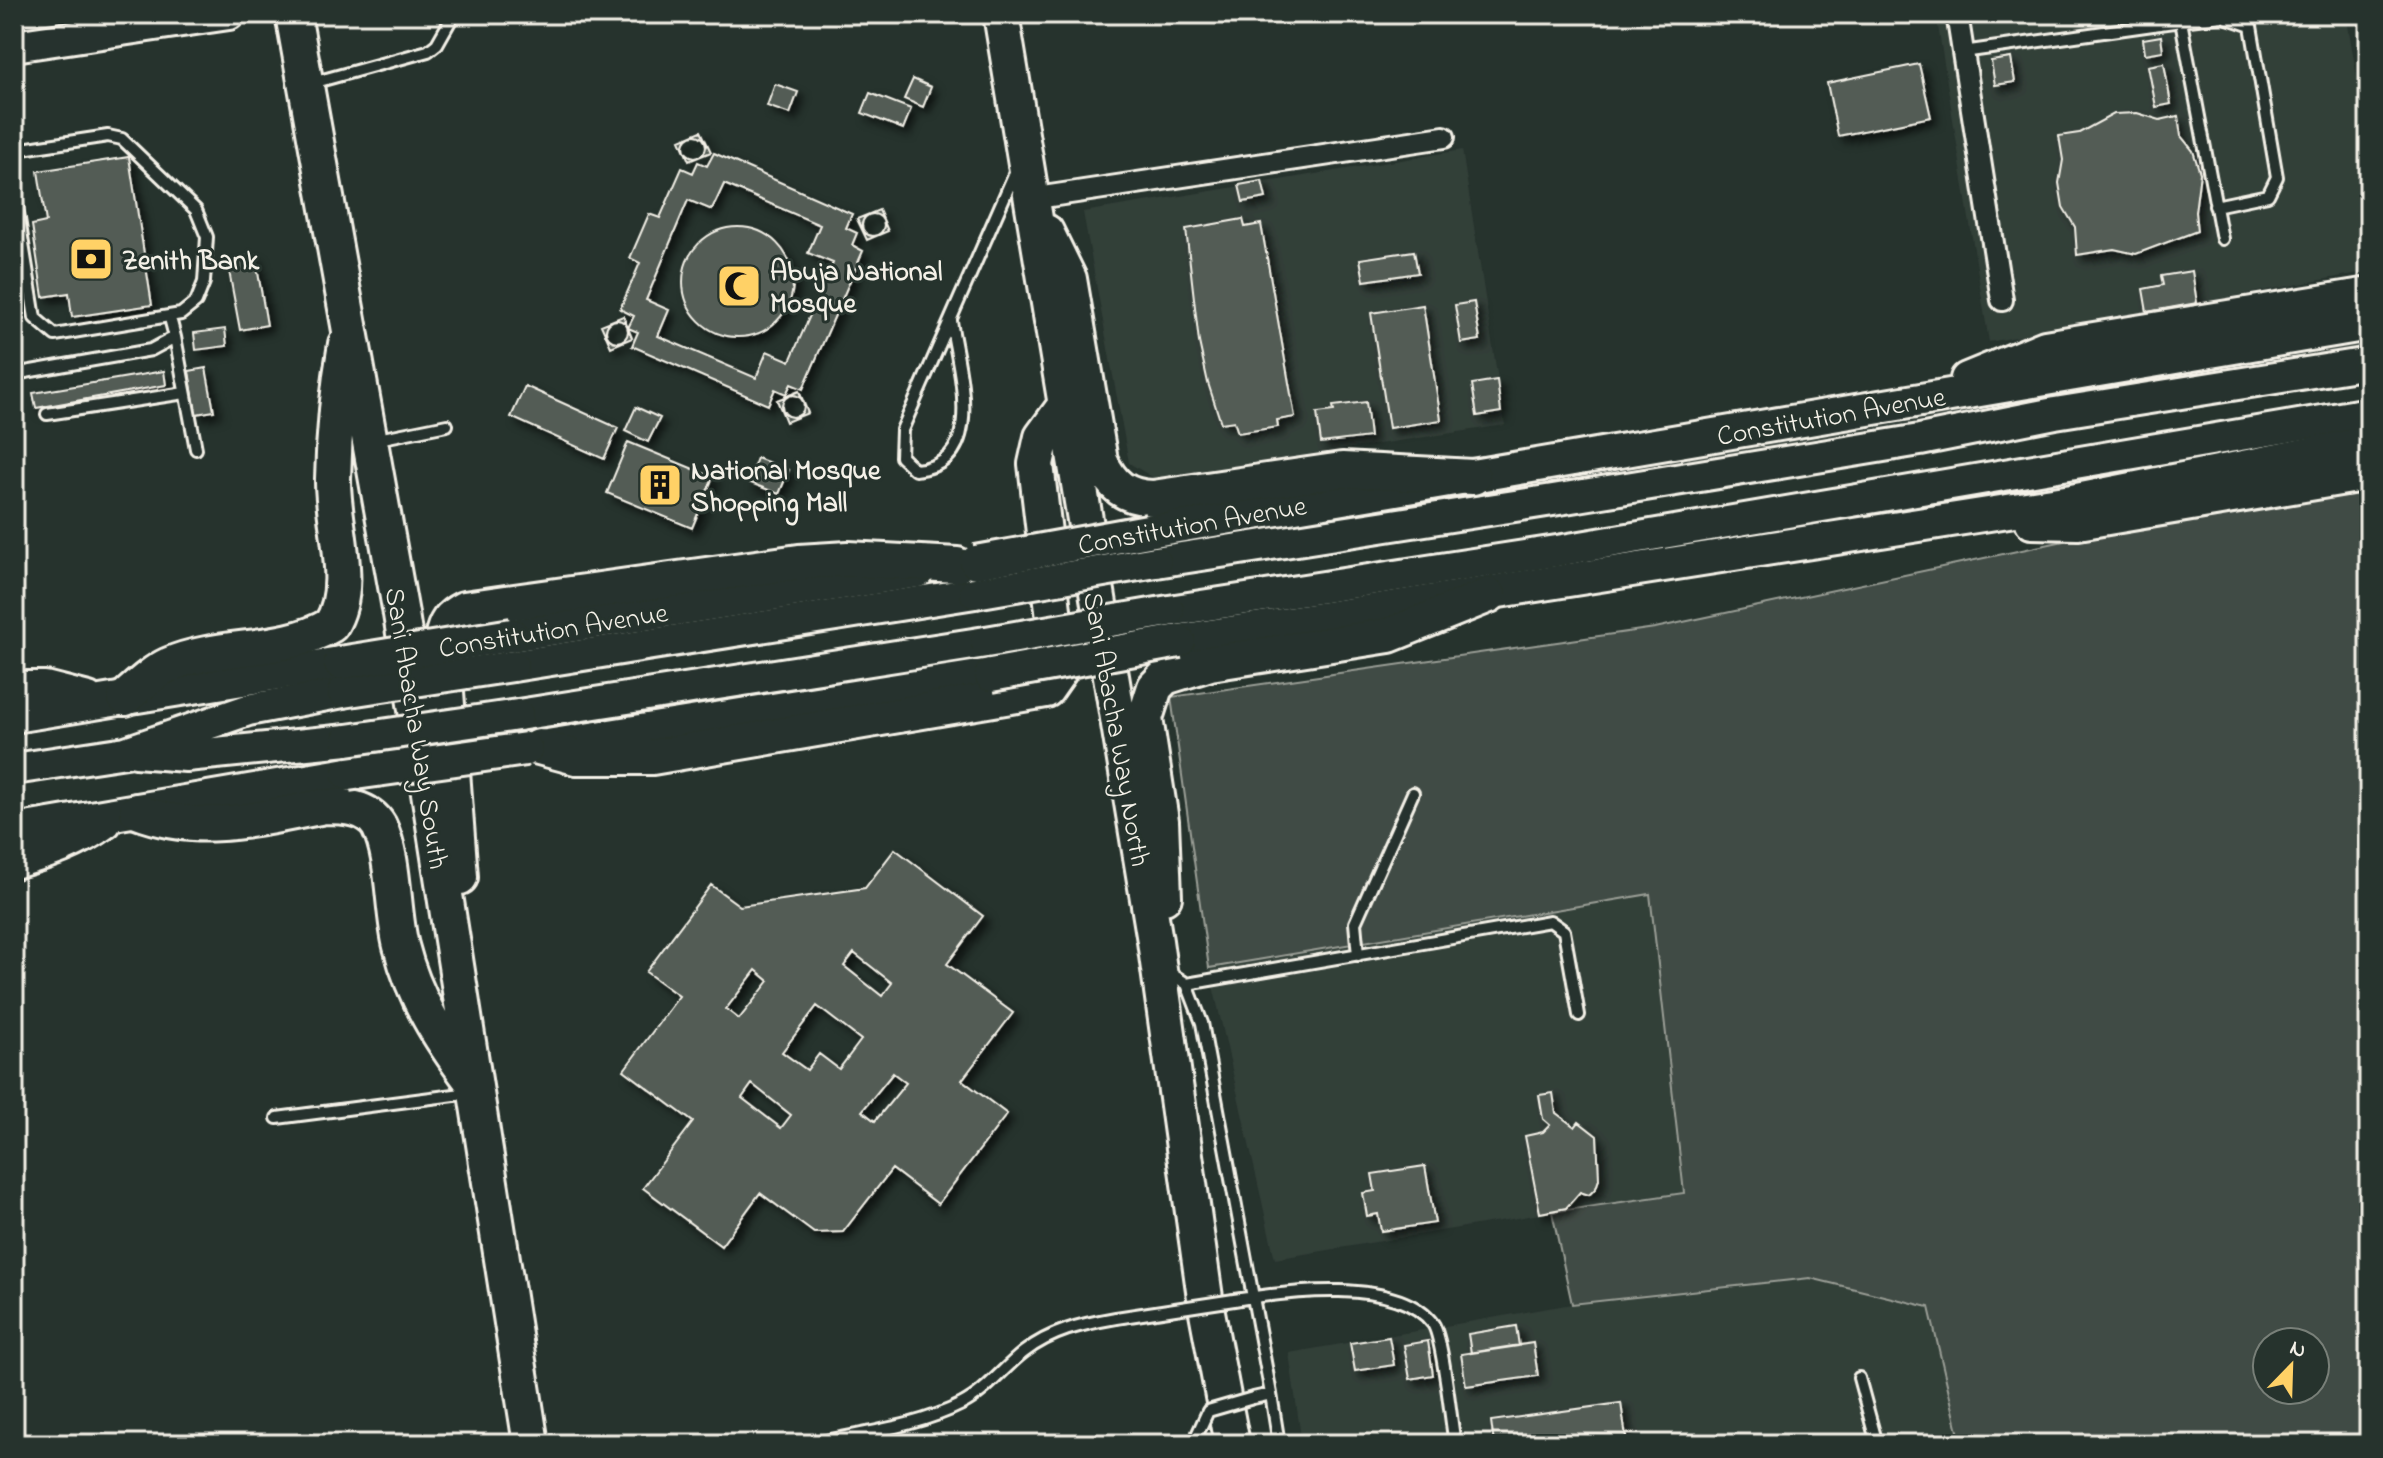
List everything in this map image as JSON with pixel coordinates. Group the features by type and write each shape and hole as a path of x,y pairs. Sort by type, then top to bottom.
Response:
{"highway":[{"name":"Sani Abacha Way South","path":"293,14 371,441 531,1444"},
{"name":"Sani Abacha Way North","path":"1001,14 1157,953 1207,1312 1232,1444"},
{"path":"1030,199 1069,279 1100,461 1108,477 1120,490 1136,497 1153,498 1313,488 1383,470 1473,477"},
{"path":"112,700 171,664 302,638 331,625 337,616 342,592 333,484 334,439 349,320"},
{"path":"532,748 576,757 652,757 1046,690 1060,670 1036,464 1042,437 1064,407"},
{"path":"448,919 460,879 442,639 445,625 453,615 464,609 799,562 862,559 969,573"},
{"path":"1157,953 1166,883 1161,821 1146,730 1149,700 1155,687 1177,671 1210,663 1338,616 1431,621 1489,595"},
{"path":"126,812 193,826 325,806 346,806 364,812 378,825 401,945 412,985 432,1027 475,1088"}],"main road":[{"path":"14,46 229,14"},
{"path":"2046,362 2369,294"},
{"name":"Constitution Avenue","path":"1473,477 1917,400 2046,362 2369,324"},
{"name":"Constitution Avenue","path":"14,716 112,700 342,677 969,573 1152,546 1313,536 1920,440 2055,413 2369,363"},
{"name":"Constitution Avenue","path":"126,752 186,756 347,740 986,642 1338,616 2068,466 2369,413"},
{"path":"2075,512 2369,442"},
{"path":"1489,595 1972,518 2075,512 2369,474"},
{"name":"Constitution Avenue","path":"1152,546 1313,488"},
{"name":"Constitution Avenue","path":"14,831 348,774 991,675 1174,626"},
{"name":"Constitution Avenue","path":"14,769 126,752 342,677"},
{"path":"14,688 45,688 112,700"},
{"path":"14,862 67,845 126,812"}],"street":[{"path":"1957,14 2002,300"},
{"path":"1030,199 1444,137"}],"lane":[{"path":"306,84 428,51 437,44 454,14"},
{"path":"1963,52 2222,16 2251,26 2277,177 2268,195 2215,206"},
{"path":"2181,21 2222,239"},
{"path":"14,158 22,149 108,136 122,139 185,198 203,222 207,237 204,282 196,302 170,318 55,335 35,318 14,188"},
{"path":"951,321 964,405 961,436 951,457 930,469 915,470 901,457 902,430 1023,155"},
{"path":"170,318 196,449"},
{"path":"14,374 151,350 175,337"},
{"path":"47,414 185,393"},
{"path":"371,441 447,425"},
{"path":"1358,955 1355,923 1413,793"},
{"path":"1187,984 1550,921 1564,931 1579,1015"},
{"path":"1157,953 1187,984 1202,1023 1279,1444"},
{"path":"277,1118 475,1088"},
{"path":"812,1444 943,1413 967,1402 1024,1352 1076,1325 1254,1297 1359,1291 1386,1296 1419,1310 1434,1326 1455,1444"},
{"path":"1859,1378 1877,1444"},
{"path":"1197,1440 1208,1411 1271,1394"}],"shaded area":[{"path":"1936,14 2346,14 2369,146 2369,271 1989,342"},
{"path":"1462,150 1505,425 1154,478 1129,463 1083,212"},
{"path":"2369,476 2369,1444 1961,1444 1929,1307 1810,1278 1572,1304 1552,1212 1684,1193 1650,894 1209,968 1171,697 1655,628"},
{"path":"1650,894 1685,1193 1275,1259 1209,968"},
{"path":"1810,1278 1929,1307 1961,1444 1302,1444 1289,1353 1572,1304"}],"building":[{"path":"2161,36 2163,51 2145,54 2143,39"},
{"path":"2011,58 2015,82 1995,85 1991,61"},
{"path":"2164,63 2171,104 2156,107 2148,66"},
{"path":"1919,64 1931,117 1838,136 1827,83"},
{"path":"913,79 931,87 923,107 904,99"},
{"path":"775,84 798,92 790,114 767,106"},
{"path":"870,93 911,109 903,129 862,113"},
{"path":"2137,113 2160,120 2178,116 2181,136 2193,151 2200,173 2195,212 2197,231 2136,254 2114,249 2077,255 2075,227 2063,207 2059,183 2063,160 2059,136 2079,133 2114,114"},
{"path":"701,131 711,152 689,161 680,140"},
{"path":"695,135 706,146 695,157 684,146"},
{"name":"Abuja National Mosque","path":"714,153 852,214 846,228 857,233 852,245 863,251 803,389 791,384 786,394 775,389 768,405 632,346 638,332 628,328 634,316 620,309 640,263 630,258 649,214 660,218 682,168 693,173 698,162 707,166"},
{"name":"Zenith Bank","path":"129,157 152,305 72,317 69,293 43,297 32,225 46,222 38,171"},
{"path":"1262,181 1266,198 1243,202 1239,185"},
{"path":"724,184 820,225 808,253 833,263 790,361 767,351 756,378 658,336 669,310 646,300 688,200 712,210"},
{"path":"879,210 888,231 867,240 857,219"},
{"path":"873,214 884,225 873,236 862,225"},
{"path":"1243,219 1245,227 1261,224 1295,417 1277,420 1278,427 1238,433 1234,421 1221,423 1208,383 1199,342 1186,229"},
{"path":"738,227 759,231 777,243 789,261 793,282 789,303 777,321 759,333 738,337 717,333 699,321 687,303 683,282 687,261 699,243 717,231"},
{"path":"1414,251 1418,273 1364,281 1360,259"},
{"path":"255,255 267,325 240,330 227,260"},
{"path":"2192,271 2197,303 2147,312 2143,289 2163,285 2161,276"},
{"path":"1474,302 1480,340 1461,343 1455,305"},
{"path":"1423,305 1441,420 1389,428 1371,313"},
{"path":"623,316 632,338 611,347 601,325"},
{"path":"617,320 628,331 617,342 606,331"},
{"path":"225,329 227,346 196,350 194,333"},
{"path":"206,368 214,411 196,414 189,371"},
{"path":"164,371 166,385 36,408 33,393"},
{"path":"1497,380 1501,412 1477,416 1472,384"},
{"path":"525,386 618,428 604,459 511,417"},
{"path":"799,391 808,413 786,422 777,400"},
{"path":"793,395 804,406 793,417 782,406"},
{"path":"1366,402 1370,437 1321,443 1317,413 1334,411 1333,406"},
{"path":"636,407 660,418 648,442 625,431"},
{"name":"National Mosque Shopping Mall","path":"628,442 713,477 692,528 607,493"},
{"path":"757,458 789,470 779,494 748,482"},
{"path":"895,849 983,916 947,964 1013,1013 962,1080 1007,1114 938,1204 892,1169 843,1232 814,1233 760,1193 721,1246 643,1188 693,1122 624,1070 679,996 646,972 711,885 740,906 865,888","holes":["854,953 892,983 882,996 844,966","756,970 769,981 739,1019 726,1009","817,1006 861,1040 839,1069 819,1054 807,1070 782,1052","893,1073 906,1083 875,1121 862,1111","752,1084 791,1115 781,1128 742,1098"]},
{"path":"1553,1093 1556,1113 1575,1127 1579,1122 1597,1136 1599,1179 1589,1195 1580,1192 1566,1208 1540,1213 1525,1136 1543,1132 1550,1125 1543,1119 1539,1095"},
{"path":"1425,1166 1435,1223 1381,1231 1378,1214 1367,1216 1363,1193 1375,1191 1372,1174"},
{"path":"1516,1326 1519,1346 1471,1353 1468,1334"},
{"path":"1389,1337 1394,1365 1355,1371 1350,1343"},
{"path":"1428,1341 1433,1375 1410,1379 1404,1345"},
{"path":"1533,1343 1538,1376 1466,1386 1461,1354"},
{"path":"1621,1403 1627,1444 1494,1444 1491,1421"}],"place":[{"name":"Zenith Bank","path":"91,259"},
{"name":"Abuja National Mosque","path":"739,286"},
{"name":"National Mosque Shopping Mall","path":"660,485"}]}
